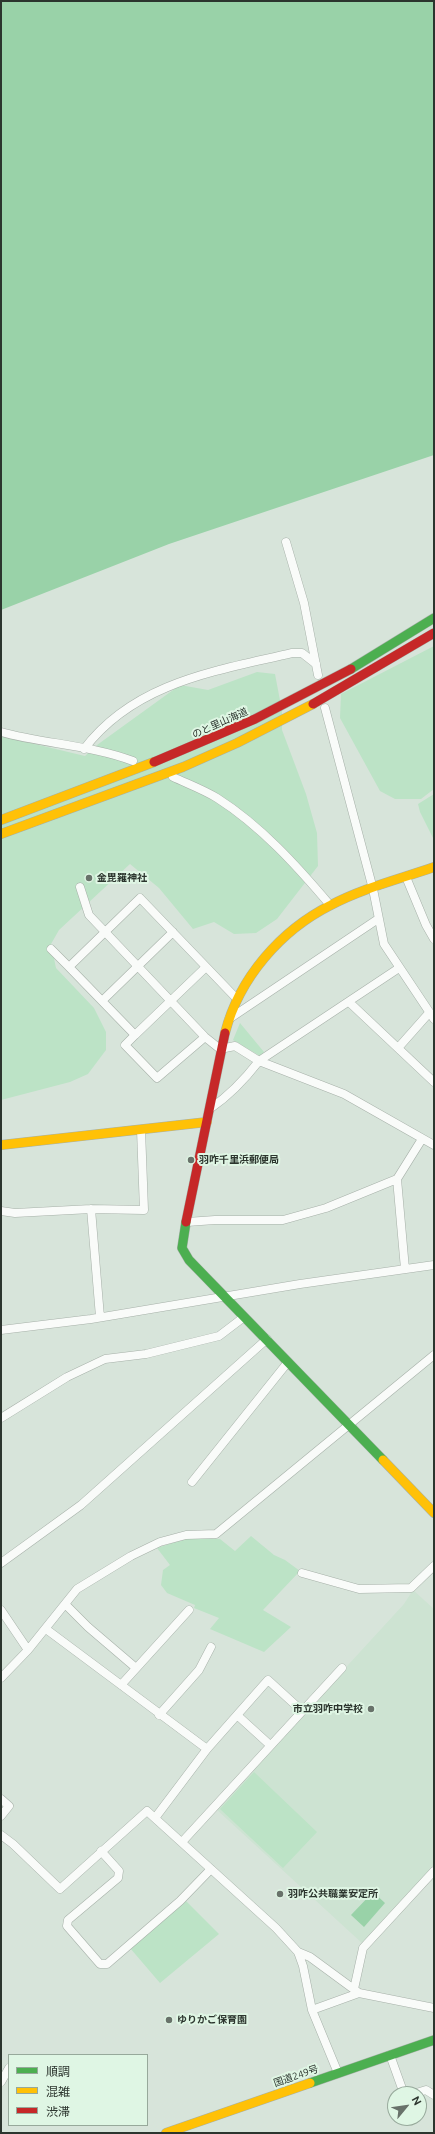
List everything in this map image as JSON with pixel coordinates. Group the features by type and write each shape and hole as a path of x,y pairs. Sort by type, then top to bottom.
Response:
{"main road":[{"name":"のと里山海道","path":"1,820 198,744 255,719 308,692 434,618"},
{"path":"1,834 206,756 250,736 315,704 434,633"},
{"path":"432,1508 348,1426 184,1253 182,1248 211,1108 220,1049 237,999 262,961 284,938 305,921 330,905 434,867"},
{"path":"1,1145 66,1136 141,1130 207,1122"},
{"name":"国道249号","path":"166,2133 179,2131 434,2040"}],"street":[{"path":"286,542 295,566 304,602 318,675"},
{"path":"84,749 94,736 135,702 179,681 292,653 302,653 316,664"},
{"path":"325,708 372,889 384,944 432,1016 398,1048"},
{"path":"1,732 116,754 133,761"},
{"path":"173,777 216,797 242,817 306,877 330,905"},
{"path":"406,877 426,925 434,939"},
{"path":"80,887 89,915 205,1037 220,1049 235,1046 259,1061 344,1094 434,1145"},
{"path":"69,967 140,898 237,999"},
{"path":"229,1020 378,919"},
{"path":"102,1000 173,932"},
{"path":"51,949 135,1035"},
{"path":"205,1037 157,1078 125,1045 206,967"},
{"path":"211,1108 226,1098 242,1082 259,1061 399,968"},
{"path":"348,1002 434,1082"},
{"path":"1,1211 15,1213 91,1210 144,1210 141,1130"},
{"path":"187,1222 215,1220 283,1220 326,1208 397,1179 422,1138"},
{"path":"397,1179 405,1268"},
{"path":"91,1210 100,1317"},
{"path":"1,1330 100,1317 405,1268 426,1268 434,1265"},
{"path":"1,1418 66,1377 105,1359 146,1354 219,1336 244,1317"},
{"path":"1,1563 81,1504 267,1340"},
{"path":"1,1678 46,1629 77,1589 131,1556 160,1542 186,1535 216,1534 434,1355"},
{"path":"192,1482 288,1362"},
{"path":"302,1573 358,1589 411,1588 434,1566"},
{"path":"65,1604 88,1627 136,1668"},
{"path":"1,1610 28,1650"},
{"path":"121,1685 190,1610"},
{"path":"46,1629 159,1715 207,1749"},
{"path":"159,1715 199,1670 212,1647"},
{"path":"182,1842 342,1668"},
{"path":"155,1818 207,1749 268,1680 302,1711"},
{"path":"237,1715 270,1745"},
{"path":"1,1799 8,1806 1,1816"},
{"path":"2,1836 13,1844 60,1889 147,1811 276,1928 298,1952 303,1966 312,2010 338,2073"},
{"path":"101,1851 118,1871 118,1878 68,1920 67,1926 100,1964 107,1964 180,1901 211,1869"},
{"path":"357,1991 363,1948 434,1871"},
{"path":"298,1952 310,1957 357,1991 434,2008"},
{"path":"312,2010 357,1991"},
{"path":"390,2055 401,2086"},
{"path":"1,2082 8,2070"}],"shaded area":[{"path":"1,1 434,1 434,455 169,544 1,610"},
{"path":"434,646 434,789 421,799 395,799 380,791 340,718 341,694"},
{"path":"257,672 275,674 282,711 282,730 306,794 317,833 318,866 277,919 256,933 234,934 214,922 193,929 159,888 130,864 59,930 51,944 56,968 94,1008 106,1032 106,1050 88,1074 70,1082 1,1100 1,736 85,756 97,745 180,685 208,690"},
{"path":"434,794 434,840 420,812 418,804"},
{"path":"240,1023 264,1052 260,1056 233,1040"},
{"path":"251,1536 274,1555 285,1560 300,1571 263,1610 291,1627 264,1652 210,1629 219,1618 194,1608 195,1605 167,1593 161,1585 163,1570 170,1565 157,1548 188,1538 220,1539 235,1551"},
{"name":"市立羽咋中学校","path":"413,1590 434,1609 434,1867 363,1944 216,1809 404,1604"},
{"path":"254,1772 317,1832 283,1868 220,1809"},
{"path":"373,1892 385,1903 364,1927 351,1915"},
{"path":"186,1901 219,1934 160,1983 130,1948"}],"traffic: fast":[{"path":"351,669 434,618"},
{"path":"186,1222 182,1248 189,1260 383,1460"},
{"path":"310,2083 434,2040"}],"traffic: slow":[{"path":"1,834 183,767 237,743 313,704"},
{"path":"1,820 154,762"},
{"path":"225,1033 240,993 264,958 295,928 313,915 343,899 434,867"},
{"path":"1,1145 207,1122"},
{"path":"383,1460 434,1513"},
{"path":"166,2133 310,2083"}],"traffic: jam":[{"path":"313,704 434,633"},
{"path":"154,762 255,719 351,669"},
{"path":"186,1222 225,1033"}],"place":[{"name":"金毘羅神社","path":"89,878"},
{"name":"羽咋千里浜郵便局","path":"191,1160"},
{"name":"市立羽咋中学校","path":"371,1709"},
{"name":"羽咋公共職業安定所","path":"280,1894"},
{"name":"ゆりかご保育園","path":"169,2020"}]}
